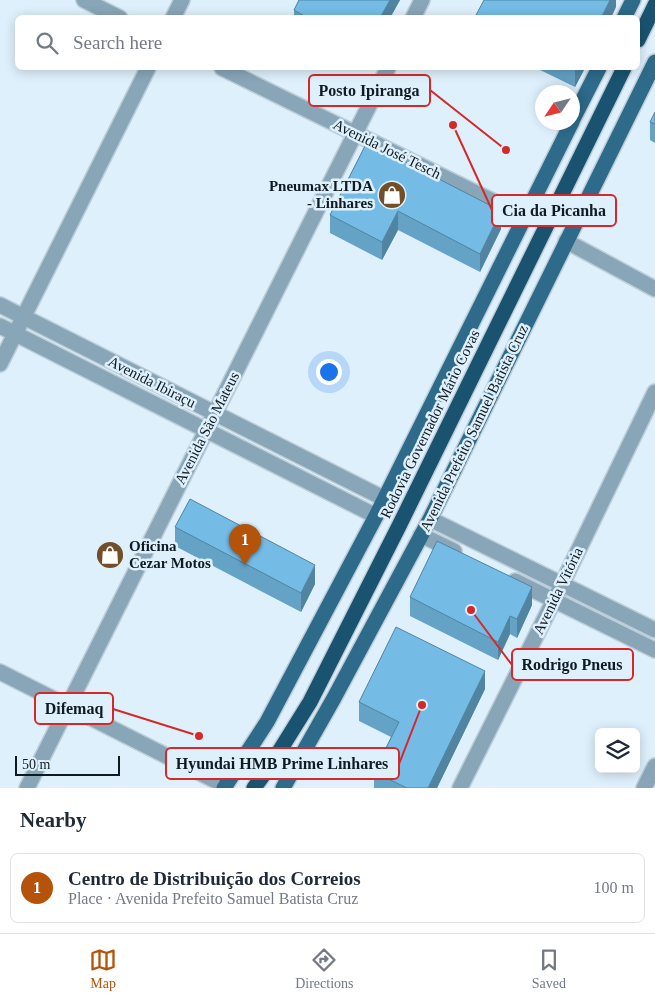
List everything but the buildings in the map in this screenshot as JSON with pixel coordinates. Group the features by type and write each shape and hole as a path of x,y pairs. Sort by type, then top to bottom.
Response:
{"highway":[{"path":"640,36 655,5"},
{"name":"Rodovia Governador Mário Covas","path":"254,788 310,702 399,526 623,70"}],"main road":[{"path":"626,15 633,0"},
{"name":"Avenida Prefeito Samuel Batista Cruz","path":"283,788 334,698 430,519 655,62"},
{"path":"580,106 598,70"},
{"path":"225,787 267,722 385,499 568,130"}],"street":[{"path":"84,0 114,15"},
{"path":"174,15 182,0"},
{"path":"414,15 422,0"},
{"path":"0,364 147,70"},
{"name":"Avenida José Tesch","path":"226,70 525,217"},
{"name":"Avenida São Mateus","path":"27,788 387,70"},
{"path":"566,240 655,289"},
{"name":"Avenida Ibiraçu","path":"0,305 385,499"},
{"name":"Avenida Ibiraçu","path":"0,326 376,516"},
{"name":"Avenida Vitória","path":"460,788 655,392"},
{"path":"430,519 655,630"},
{"path":"421,535 466,557"},
{"path":"501,574 655,650"},
{"path":"0,672 225,787"},
{"path":"644,788 655,766"}],"place":[{"name":"Cia da Picanha","path":"453,125"},
{"name":"Posto Ipiranga","path":"506,150"},
{"name":"Pneumax LTDA - Linhares","path":"392,195"},
{"name":"Oficina Cezar Motos","path":"110,555"},
{"name":"Centro de Distribuição dos Correios","path":"245,565"},
{"name":"Rodrigo Pneus","path":"471,610"},
{"name":"Hyundai HMB Prime Linhares","path":"422,705"},
{"name":"Difemaq","path":"199,736"}]}
